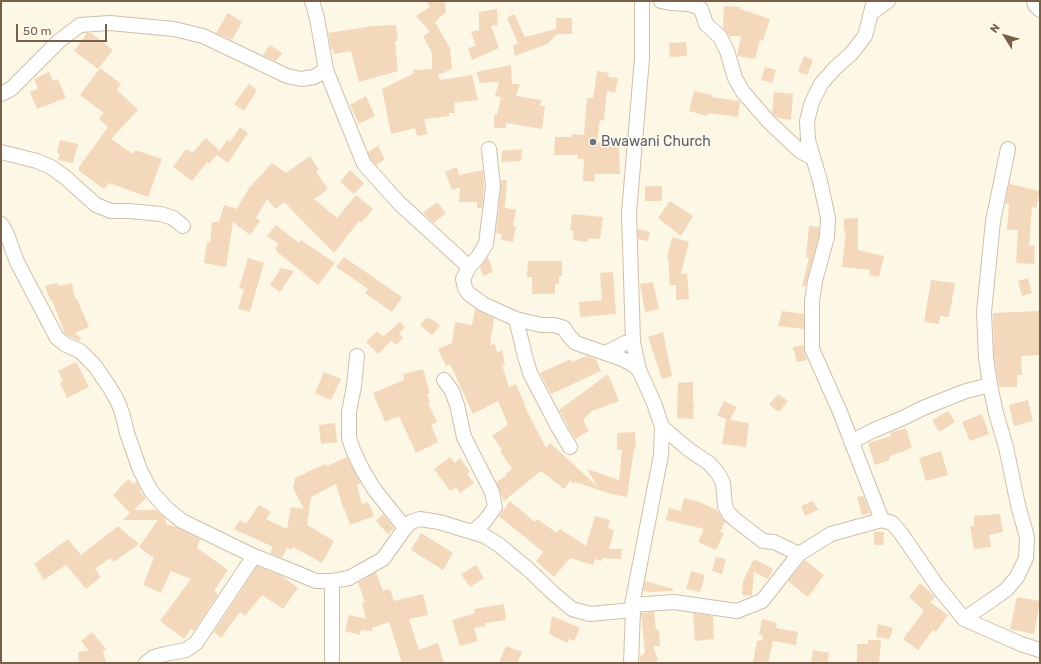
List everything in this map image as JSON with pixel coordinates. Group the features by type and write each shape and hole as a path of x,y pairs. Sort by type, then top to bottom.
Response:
{"street":[{"path":"312,1 317,18 326,70 364,164 399,203 469,267"},
{"path":"631,663 633,607 661,455 662,426 654,403 639,370 633,342 629,212 642,58 642,1"},
{"path":"661,1 688,4 701,9 706,24 720,37 727,51 735,78 743,92 769,122 800,151 813,158"},
{"path":"882,520 840,412 812,349 813,294 815,281 827,238 828,218 820,181 808,140 807,121 812,102 821,84 835,68 851,54 864,36 872,7 888,1"},
{"path":"1034,1 1035,5 1040,10"},
{"path":"1,94 11,89 59,41 80,25 110,23 174,29 202,36 287,76 301,79 314,77 326,70"},
{"path":"489,149 493,186 486,244 478,257 469,267 463,279 468,293 483,304 516,319 541,325 554,325 564,328 576,343 632,364 639,370"},
{"path":"964,619 1006,590 1017,577 1026,558 1027,536 1018,505 1006,447 990,385 986,357 984,312 993,221 1008,149"},
{"path":"1,152 37,161 51,167 66,178 96,205 111,211 161,214 172,218 183,226"},
{"path":"1,224 6,232 17,262 57,338 66,345 80,351 94,366 118,402 129,441 140,470 151,491 166,508 182,521 254,556 316,581 332,581 349,578 383,559 404,528 411,522 420,519 439,522 486,536 528,569 553,594 572,609 590,614 674,602 737,611 762,601 799,554 831,534 882,520 892,523 900,532 938,587 964,619 1021,644 1040,650"},
{"path":"516,319 530,373 556,425 570,447"},
{"path":"606,353 625,343 633,342"},
{"path":"357,356 354,386 349,412 349,438 353,450 370,483 404,528"},
{"path":"444,380 452,391 457,405 464,437 492,492 495,507 485,521 473,532"},
{"path":"851,442 872,430 903,418 923,408 966,391 990,385"},
{"path":"662,426 688,449 710,464 723,483 725,506 729,514 763,541 774,542 799,554"},
{"path":"146,663 154,657 186,650 196,643 254,556"},
{"path":"332,581 332,663"}],"building":[{"path":"427,1 445,1 446,12 435,22 450,48 452,69 438,75 440,80 472,75 478,100 454,103 455,113 449,113 449,116 424,119 427,134 417,136 415,128 391,134 382,89 414,73 413,70 432,69 432,53 423,36 430,32 416,16 430,7"},
{"path":"724,6 740,7 740,9 770,19 763,41 760,40 755,59 737,56 741,36 729,36 723,28"},
{"path":"497,9 498,25 491,26 499,48 472,60 468,48 476,46 471,32 479,30 479,12"},
{"path":"228,13 242,22 232,40 216,33"},
{"path":"514,14 525,37 556,29 556,18 572,18 572,34 557,34 547,44 515,56 513,46 518,43 507,18"},
{"path":"396,25 398,41 395,41 398,71 359,82 351,51 334,54 333,49 331,49 328,33 373,26"},
{"path":"87,33 91,33 113,50 98,69 74,51"},
{"path":"686,42 687,56 670,57 669,43"},
{"path":"270,45 282,53 276,61 263,55"},
{"path":"804,56 813,60 807,75 798,72"},
{"path":"511,65 512,84 520,84 516,96 541,100 540,106 545,106 542,129 506,123 506,128 494,128 494,115 497,115 501,97 495,96 499,82 480,83 476,72"},
{"path":"765,67 776,70 772,83 761,80"},
{"path":"100,68 121,84 117,90 138,110 111,139 133,154 135,150 162,159 148,197 109,183 104,189 79,171 79,167 108,127 99,118 104,113 80,95"},
{"path":"597,71 609,73 608,77 618,78 615,93 607,91 604,121 600,120 597,142 605,144 619,144 620,174 595,174 594,182 583,181 584,159 577,159 578,155 554,155 555,137 571,137 572,134 584,135 587,98 593,98"},
{"path":"49,72 53,81 58,79 66,98 37,109 30,92 38,89 34,79"},
{"path":"249,84 257,90 244,111 234,104"},
{"path":"694,91 712,95 712,97 740,101 738,117 708,113 707,116 689,111"},
{"path":"774,92 793,94 791,120 778,118 772,113"},
{"path":"366,96 375,116 359,124 350,105"},
{"path":"240,127 248,133 228,163 217,155 227,140 230,142"},
{"path":"206,138 220,151 209,164 207,162 192,181 173,167 186,149 192,153"},
{"path":"60,140 78,144 73,163 58,160 60,154 57,153"},
{"path":"378,146 385,159 376,165 368,152"},
{"path":"522,149 521,161 501,162 502,151"},
{"path":"310,156 319,170 316,172 328,189 314,199 337,218 356,195 373,209 361,223 359,221 334,253 284,202 276,209 267,199 256,218 260,221 250,235 233,222 226,267 204,263 207,242 210,243 212,222 219,222 224,205 237,209 249,188 272,163 286,173"},
{"path":"457,167 459,175 483,170 484,186 482,208 477,208 477,202 459,202 460,187 452,190 445,172"},
{"path":"350,170 364,183 354,194 340,182"},
{"path":"501,180 507,180 505,207 501,207 516,210 513,226 516,226 513,242 501,240 502,234 496,233"},
{"path":"1009,184 1040,191 1036,208 1032,207 1029,246 1035,246 1034,264 1016,263 1018,230 1007,230 1009,204 1005,203"},
{"path":"645,186 662,186 662,201 645,201"},
{"path":"670,201 693,216 681,236 658,218"},
{"path":"437,202 446,213 434,223 423,213"},
{"path":"572,214 603,217 600,239 588,238 588,242 573,240 574,231 570,230"},
{"path":"858,218 858,250 884,256 879,277 869,275 870,270 842,267 846,231 844,231 844,219"},
{"path":"276,225 299,243 301,240 335,263 318,285 276,251 276,247 279,244 267,236"},
{"path":"809,226 819,227 819,236 805,287 802,286 809,258 806,257"},
{"path":"638,229 650,232 648,241 638,239"},
{"path":"672,237 689,242 681,274 687,273 689,299 676,300 676,285 670,285 667,258"},
{"path":"344,257 402,297 392,312 365,293 368,289 336,267"},
{"path":"488,257 493,272 483,276 480,267"},
{"path":"248,258 264,263 250,312 238,309 244,289 239,288"},
{"path":"528,261 562,261 562,276 559,276 559,284 555,284 555,294 532,294 532,277 527,277"},
{"path":"281,268 294,271 280,292 270,285"},
{"path":"613,272 616,314 580,317 579,302 602,300 600,273"},
{"path":"1028,278 1032,293 1022,296 1018,281"},
{"path":"931,280 955,283 949,317 940,316 939,324 924,322"},
{"path":"653,282 659,309 645,312 640,284"},
{"path":"57,283 58,286 72,283 75,299 77,299 89,327 75,333 81,339 79,341 65,334 52,300 50,300 45,286"},
{"path":"475,309 494,318 490,345 495,344 497,352 502,350 505,365 502,365 509,387 516,384 525,407 546,448 550,443 597,486 587,469 619,480 622,450 617,450 617,433 635,432 636,449 634,449 627,497 611,494 575,482 574,484 570,481 564,489 541,471 504,501 496,482 506,476 505,475 512,469 500,451 502,450 492,436 508,425 498,401 473,414 450,364 446,366 438,349 452,343 455,322 472,325"},
{"path":"782,311 804,314 804,329 778,326"},
{"path":"1040,311 1040,355 1021,356 1022,375 1017,375 1017,387 999,387 994,356 993,313"},
{"path":"426,318 432,319 440,326 432,335 420,325"},
{"path":"400,322 405,327 399,333 403,338 396,345 391,341 378,354 366,342 377,331 383,337"},
{"path":"663,332 672,376 662,379 648,337"},
{"path":"804,345 804,352 807,360 797,362 793,347"},
{"path":"586,356 596,359 601,371 551,394 540,373 571,359 572,362"},
{"path":"76,362 89,387 67,398 60,383 63,381 58,371"},
{"path":"423,369 430,393 427,394 430,403 428,403 437,422 431,425 438,442 416,453 399,416 385,422 373,393 404,380 403,374"},
{"path":"324,372 341,379 331,400 315,393"},
{"path":"608,374 619,401 592,411 583,420 589,431 575,439 559,410"},
{"path":"693,382 693,419 677,418 678,383"},
{"path":"778,394 788,401 779,412 769,405"},
{"path":"1028,400 1033,421 1014,426 1009,405"},
{"path":"724,401 737,407 730,420 749,423 746,447 722,444 726,419 717,415"},
{"path":"948,411 955,422 939,432 932,420"},
{"path":"982,414 989,434 970,441 962,422"},
{"path":"335,423 337,442 321,444 319,425"},
{"path":"906,428 912,447 890,456 890,459 887,461 875,465 868,443 891,436 890,433"},
{"path":"941,451 948,475 926,481 919,458"},
{"path":"347,457 361,483 357,485 362,504 368,502 374,516 350,525 336,484 311,497 307,525 334,541 322,563 293,547 292,550 287,548 282,558 270,553 273,547 234,529 240,520 246,524 259,505 271,512 266,519 287,529 291,507 304,509 293,488 295,478 318,467 326,464 327,466"},
{"path":"450,457 455,463 460,458 470,472 467,474 474,483 460,493 456,487 450,491 434,469"},
{"path":"128,479 134,484 136,481 141,490 140,492 146,498 134,510 156,510 166,519 166,524 176,527 200,539 197,548 228,570 214,591 218,594 194,631 191,629 184,639 160,621 191,579 171,571 161,593 143,585 154,558 139,547 158,520 123,520 130,513 113,495"},
{"path":"863,496 870,513 862,515 857,497"},
{"path":"684,498 700,502 717,510 725,522 720,532 724,533 716,550 698,542 704,529 666,520 669,508 681,511"},
{"path":"510,501 535,522 537,519 557,533 560,529 586,546 595,516 610,520 608,528 614,530 609,549 622,549 621,559 602,558 602,561 595,559 593,565 570,558 554,577 536,561 543,552 499,516"},
{"path":"813,501 818,510 805,516 801,506"},
{"path":"383,514 394,528 388,534 376,521"},
{"path":"1000,514 1003,532 989,535 991,547 974,549 970,526 974,526 974,516"},
{"path":"118,526 139,544 114,562 110,558 95,569 101,577 86,589 66,565 44,580 34,564 68,539 81,555"},
{"path":"874,532 884,532 883,545 874,545"},
{"path":"421,533 453,553 443,570 411,550"},
{"path":"716,557 726,559 722,574 712,571"},
{"path":"754,559 773,569 768,579 754,572 752,596 742,595 743,581"},
{"path":"805,560 824,575 808,597 788,581"},
{"path":"476,565 484,578 470,587 461,574"},
{"path":"257,566 282,576 298,588 283,609 262,595 245,616 240,612 221,638 214,632"},
{"path":"691,571 705,575 700,592 686,589"},
{"path":"376,572 383,591 390,589 394,601 423,594 428,615 409,619 419,650 438,643 444,663 402,663 389,622 372,628 372,631 361,630 360,635 345,631 349,615 366,619 362,603 365,603 358,583"},
{"path":"645,581 673,589 673,591 643,591"},
{"path":"920,583 935,597 930,602 948,615 936,632 933,630 918,650 903,639 924,611 909,597"},
{"path":"1017,597 1040,601 1034,634 1010,629"},
{"path":"504,604 506,620 485,623 485,626 474,628 478,641 460,646 452,620 475,613 474,609"},
{"path":"654,612 656,630 659,629 660,646 653,646 658,660 655,661 656,663 640,663 640,656 645,652 641,613"},
{"path":"693,613 713,616 714,639 695,641"},
{"path":"552,616 580,628 574,641 569,639 567,643 549,634"},
{"path":"762,619 777,623 776,628 798,632 796,645 773,641 768,663 753,663 757,641 763,640 762,635 759,635"},
{"path":"878,624 893,628 890,639 876,637"},
{"path":"92,632 106,649 103,651 106,663 79,663 78,652 89,651 81,641"},
{"path":"868,640 881,640 879,663 857,663 857,644 868,644"},
{"path":"506,646 522,652 517,663 499,663"},
{"path":"813,650 829,653 827,663 811,663"}],"place":[{"name":"Bwawani Church","path":"593,142"}]}
